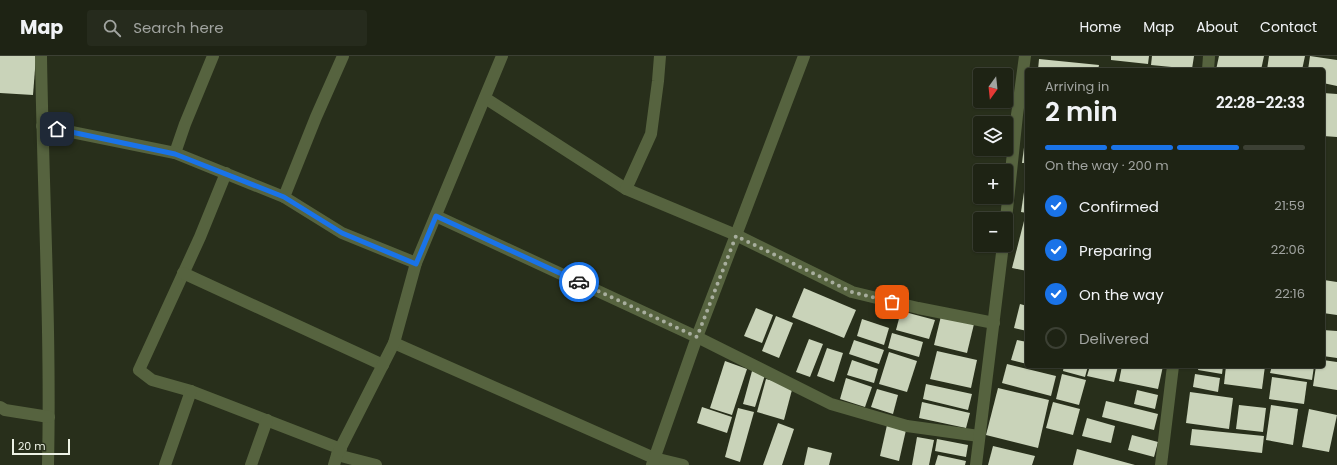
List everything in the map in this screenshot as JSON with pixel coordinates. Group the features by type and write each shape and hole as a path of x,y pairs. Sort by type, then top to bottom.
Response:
{"street":[{"path":"41,56 47,273 49,417 48,465"},
{"path":"175,154 185,124 213,56"},
{"path":"284,197 316,117 343,56"},
{"path":"338,456 394,343 416,264 502,56"},
{"path":"626,189 651,134 660,56"},
{"path":"653,461 697,337 804,56"},
{"path":"1007,212 1025,56"},
{"path":"1208,68 1209,56"},
{"path":"485,98 626,189 736,236 852,292 918,308 994,323"},
{"path":"42,126 175,154 284,197 342,233 416,264"},
{"path":"226,173 139,370 152,380 191,391 267,420 338,456 376,465"},
{"path":"436,216 697,337 831,404 907,426 979,436"},
{"path":"976,465 1002,252"},
{"path":"183,273 383,365"},
{"path":"394,343 653,461 682,465"},
{"path":"1160,465 1173,368"},
{"path":"165,465 191,391"},
{"path":"0,407 5,410 49,417"},
{"path":"251,465 267,420"}],"building":[{"path":"0,56 36,56 33,95 0,93"},
{"path":"1111,56 1149,56 1148,64 1111,60"},
{"path":"1152,56 1194,56 1192,68 1151,65"},
{"path":"1219,56 1264,56 1261,68 1216,68"},
{"path":"1269,56 1305,56 1302,68 1267,68"},
{"path":"1310,56 1337,60 1337,86 1325,83 1325,68 1308,68"},
{"path":"1039,59 1099,65 1098,68 1038,68"},
{"path":"1325,93 1337,94 1337,137 1325,136"},
{"path":"1025,140 1025,163 1022,163"},
{"path":"1024,192 1025,213 1021,212"},
{"path":"1024,221 1025,271 1012,268"},
{"path":"1325,280 1337,282 1337,315 1325,313"},
{"path":"804,288 856,310 844,338 792,317"},
{"path":"1020,304 1025,305 1025,331 1014,328"},
{"path":"756,308 773,315 762,343 744,336"},
{"path":"901,311 935,320 929,339 896,330"},
{"path":"776,316 793,323 779,358 762,351"},
{"path":"941,316 974,324 967,353 934,345"},
{"path":"862,319 889,328 884,345 857,336"},
{"path":"1325,330 1337,331 1337,358 1325,356"},
{"path":"892,333 923,342 919,357 888,348"},
{"path":"809,339 823,344 810,377 796,372"},
{"path":"854,340 884,350 879,364 849,354"},
{"path":"1017,340 1025,342 1025,364 1011,360"},
{"path":"827,348 843,353 834,382 817,376"},
{"path":"937,351 977,360 971,388 930,379"},
{"path":"889,352 917,361 907,392 879,384"},
{"path":"852,360 878,369 874,383 847,375"},
{"path":"1325,360 1337,362 1337,390 1313,386 1316,368 1325,368"},
{"path":"725,361 747,369 732,415 710,408"},
{"path":"1007,364 1056,376 1051,396 1002,383"},
{"path":"1064,368 1087,368 1085,377 1063,371"},
{"path":"1089,368 1118,368 1114,382 1087,376"},
{"path":"1122,368 1163,368 1158,389 1119,381"},
{"path":"1198,368 1223,368 1222,374 1198,370"},
{"path":"1226,368 1265,368 1262,389 1224,384"},
{"path":"1271,368 1314,368 1312,380 1270,373"},
{"path":"752,371 765,375 755,407 743,404"},
{"path":"1062,374 1086,380 1079,405 1056,399"},
{"path":"1195,374 1220,378 1218,392 1193,387"},
{"path":"1272,377 1307,382 1304,404 1269,399"},
{"path":"846,378 872,387 865,407 840,399"},
{"path":"766,379 793,386 784,420 757,412"},
{"path":"926,384 972,394 968,410 923,399"},
{"path":"998,388 1049,400 1038,448 986,435"},
{"path":"877,389 898,395 893,414 871,407"},
{"path":"1137,390 1158,395 1155,409 1134,404"},
{"path":"1190,392 1233,398 1229,429 1186,423"},
{"path":"1106,401 1158,414 1154,430 1102,417"},
{"path":"922,402 970,413 966,428 919,418"},
{"path":"1053,402 1080,409 1073,435 1046,428"},
{"path":"1239,405 1266,408 1263,432 1236,429"},
{"path":"1271,405 1298,409 1293,445 1266,440"},
{"path":"702,407 732,417 727,433 697,423"},
{"path":"738,408 754,412 740,462 725,457"},
{"path":"1309,409 1337,415 1329,452 1302,447"},
{"path":"1087,418 1115,426 1111,443 1082,436"},
{"path":"778,423 794,429 782,465 763,465"},
{"path":"887,425 906,430 899,461 880,456"},
{"path":"1192,429 1264,436 1262,453 1190,445"},
{"path":"1132,435 1158,442 1154,457 1128,450"},
{"path":"917,437 934,440 929,465 912,465"},
{"path":"937,439 968,445 966,457 935,451"},
{"path":"993,446 1035,456 1032,465 988,465"},
{"path":"808,447 832,453 829,465 804,465"},
{"path":"1077,449 1135,465 1073,465"},
{"path":"938,455 966,461 965,465 935,465"}],"way so far":[{"path":"579,282 697,337 736,236 852,292 892,302"}],"route":[{"path":"57,129 175,154 284,197 342,233 416,264 436,216 579,282"}]}
